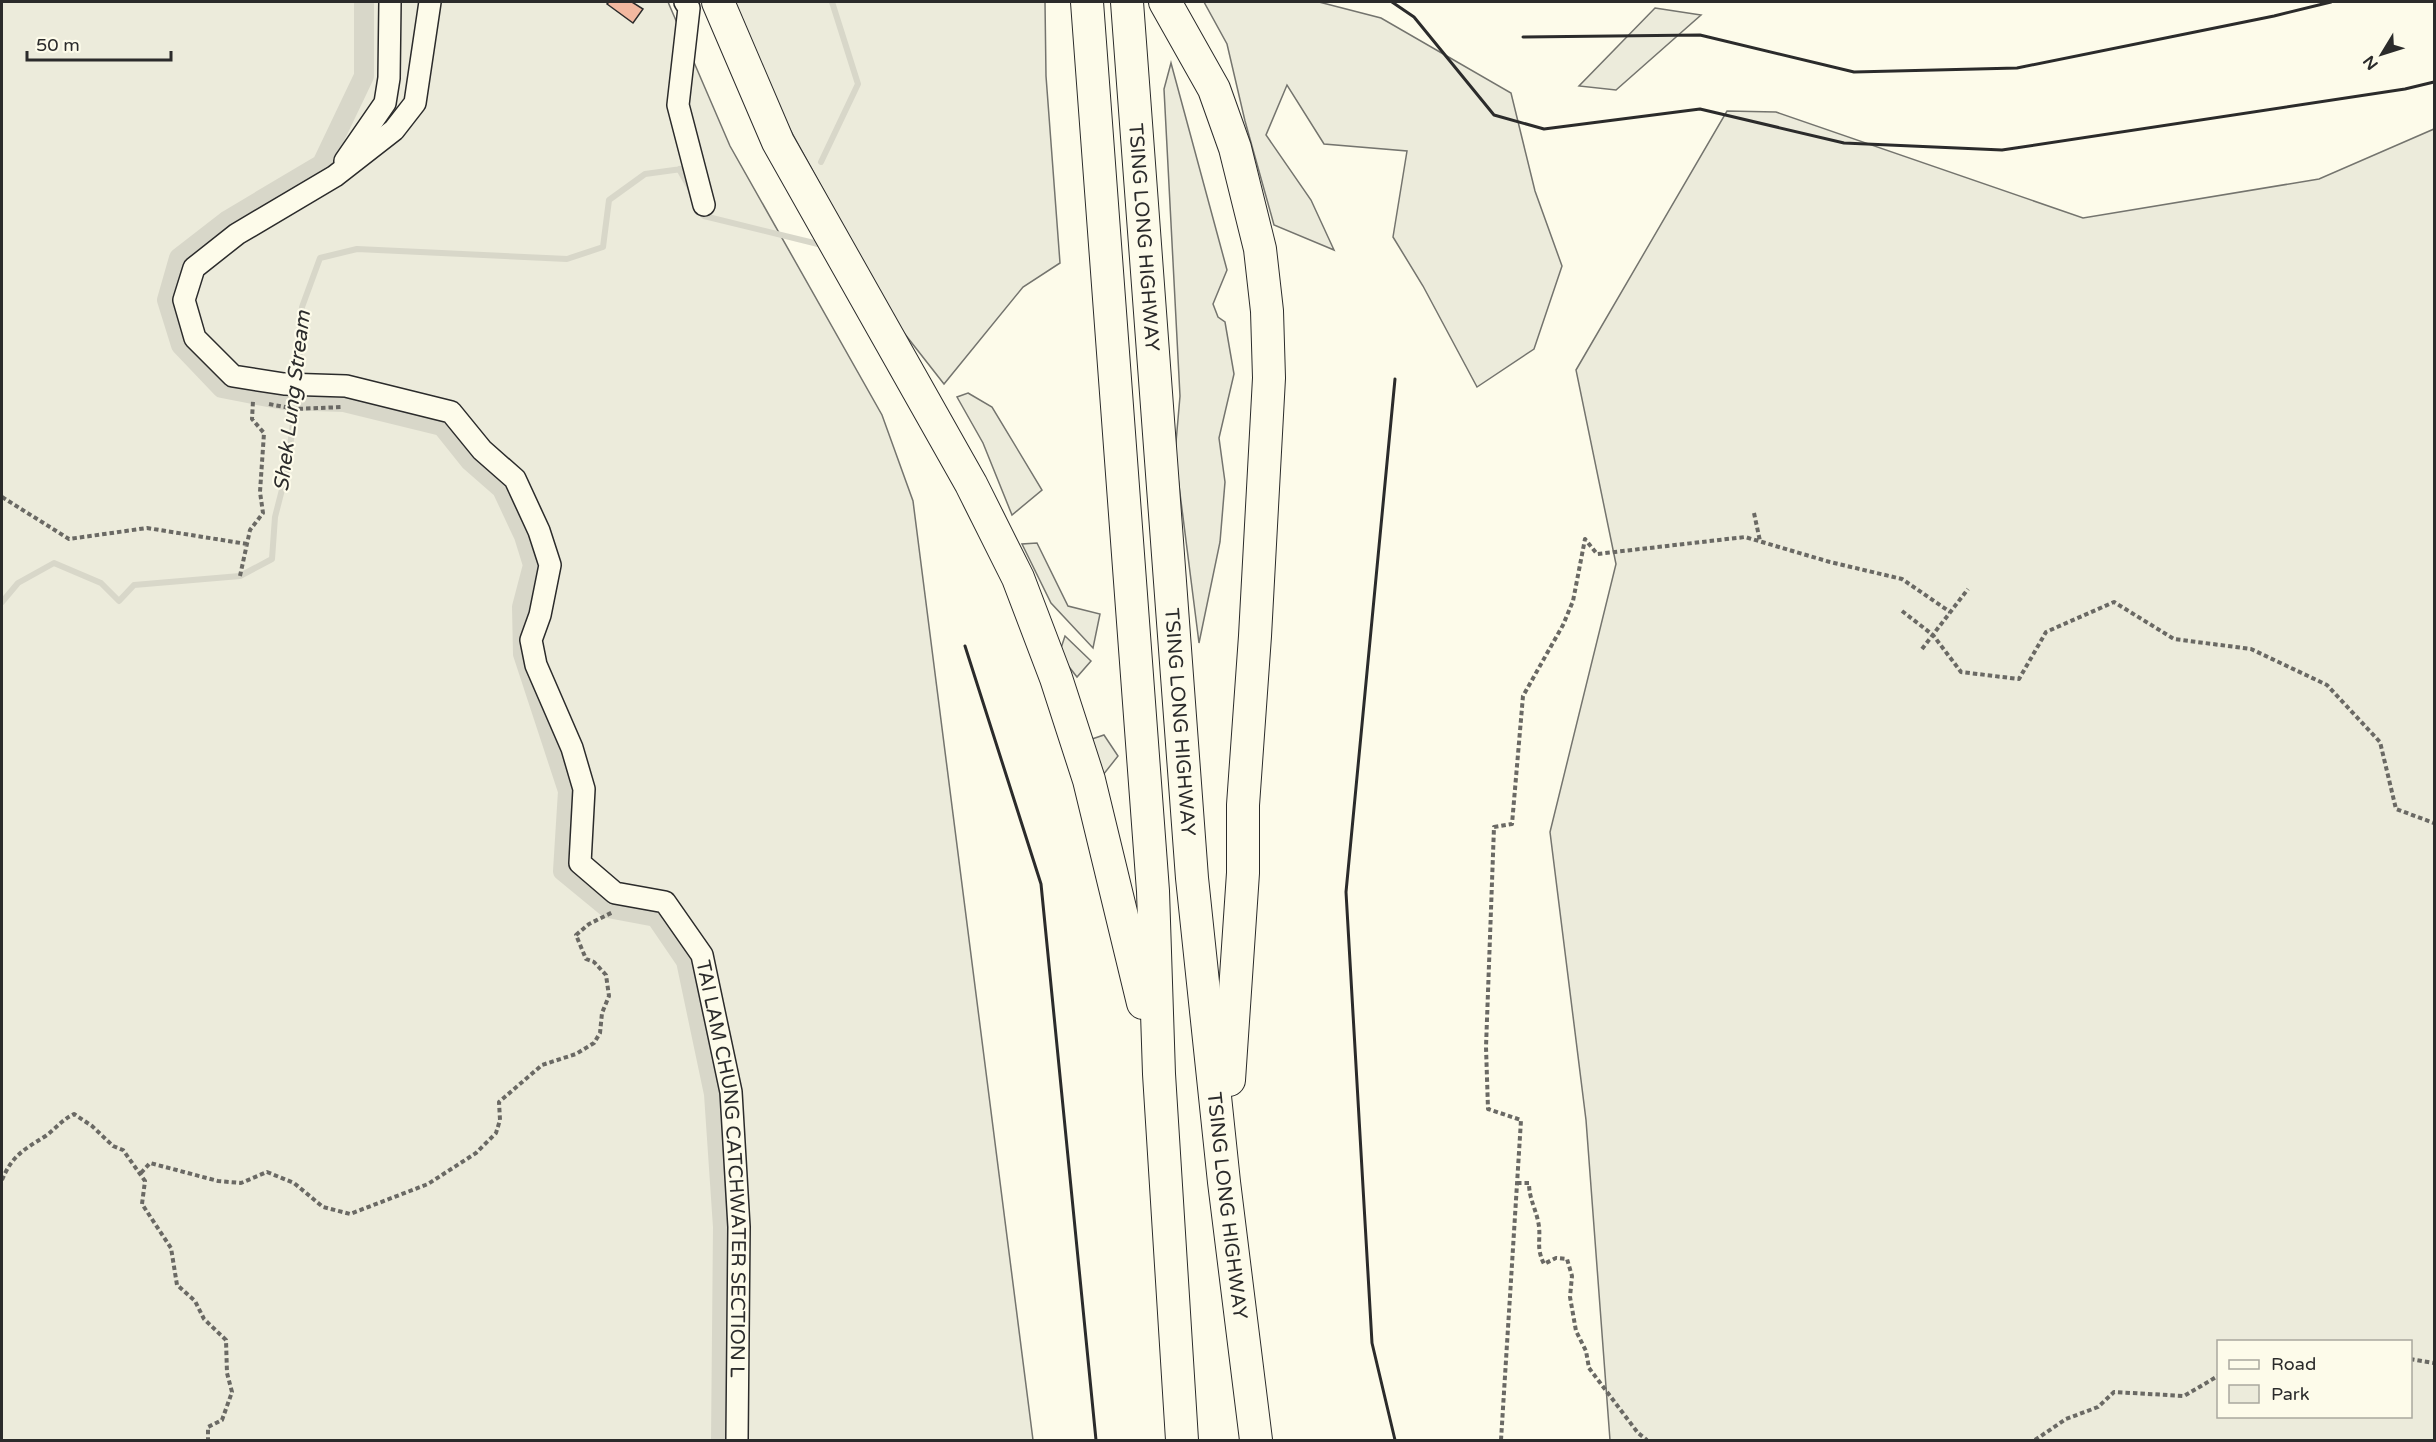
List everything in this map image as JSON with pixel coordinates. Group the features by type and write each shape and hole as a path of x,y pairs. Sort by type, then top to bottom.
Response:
{"highway":[{"path":"718,2 778,142 971,484 1018,578 1056,678 1089,780 1159,1074"},
{"name":"TSING LONG HIGHWAY","path":"1087,2 1153,891 1159,1074 1182,1440"},
{"name":"TSING LONG HIGHWAY","path":"1127,2 1192,878 1224,1182 1257,1440"},
{"path":"1165,2 1222,109 1246,188 1260,249 1267,311 1269,378 1256,624 1243,805 1243,873 1224,1182"}],"lane":[{"path":"335,176 385,103 389,78 390,2"},
{"path":"335,176 394,130 415,103 430,2"},
{"path":"685,2 689,8 678,105 704,206"},
{"name":"TAI LAM CHUNG CATCHWATER SECTION L","path":"335,176 237,234 194,268 184,300 195,338 233,376 284,384 346,386 451,412 482,450 515,479 539,531 550,565 540,615 531,640 536,665 572,748 584,789 580,863 615,893 665,902 702,955 730,1092 739,1227 737,1440"}],"path":[{"path":"240,576 250,530 263,513 260,492 264,433 252,419 251,400 295,409 342,408"},
{"path":"2,497 69,539 147,528 247,544"},
{"path":"1754,513 1760,541"},
{"path":"1501,1440 1521,1120 1488,1109 1486,1047 1494,827 1512,824 1523,696 1563,625 1573,601 1585,539 1597,554 1745,537 1830,562 1902,579 1950,612"},
{"path":"1922,649 1968,589"},
{"path":"1902,612 1933,635 1961,672 2019,679 2046,632 2114,602 2174,639 2251,649 2327,685 2380,742 2396,809 2434,824"},
{"path":"141,1173 150,1163 218,1181 241,1183 267,1173 294,1183 323,1207 350,1214 428,1184 476,1153 496,1133 500,1119 499,1102 542,1065 576,1054 594,1042 600,1033 602,1013 609,996 606,975 594,962 586,959 576,935 589,924 610,914"},
{"path":"2,1180 8,1167 28,1144 45,1136 59,1122 74,1114 92,1126 113,1146 123,1150 145,1181 142,1204 171,1248 177,1285 195,1301 204,1319 226,1340 227,1373 232,1392 222,1420 208,1426 208,1440"},
{"path":"1517,1183 1529,1184 1529,1199 1538,1222 1538,1251 1544,1264 1556,1258 1567,1259 1572,1276 1570,1297 1576,1330 1586,1351 1589,1368 1638,1433 1647,1440"},
{"path":"2412,1359 2434,1363"},
{"path":"2035,1440 2066,1419 2098,1407 2114,1392 2184,1396 2217,1377"}],"green space":[{"path":"2,2 668,2 730,146 882,415 913,501 1033,1440 2,1440"},
{"path":"726,2 1045,2 1046,76 1060,263 1023,287 944,384 897,324 743,44"},
{"path":"1204,2 1319,2 1381,18 1511,93 1535,191 1562,266 1534,349 1477,387 1423,286 1393,237 1407,151 1324,144 1287,85 1266,135 1311,200 1334,250 1274,225 1245,121 1227,44"},
{"path":"1655,8 1701,15 1616,90 1579,86"},
{"path":"1171,63 1227,270 1213,304 1218,317 1225,322 1234,374 1219,438 1225,482 1220,542 1199,643 1175,454 1180,396 1164,89"},
{"path":"1727,111 1776,112 2083,218 2319,179 2434,129 2434,1440 1610,1440 1586,1120 1550,832 1616,564 1576,370"},
{"path":"968,393 992,407 1042,490 1012,515 983,443 957,397"},
{"path":"1037,543 1068,606 1100,614 1093,648 1051,603 1022,544"},
{"path":"1065,636 1091,661 1077,677 1059,654"},
{"path":"1104,735 1118,756 1103,775 1092,739"}],"building":[{"path":"609,2 632,2 643,9 633,23 607,4"}],"waterway":[{"path":"364,2 364,76 322,164 228,220 179,258 167,300 181,345 222,388 284,400 344,402 442,426 470,461 502,489 524,536 533,565 522,607 523,654 568,791 563,871 608,908 656,917 686,961 714,1094 723,1227 721,1440"},
{"path":"821,162 858,84 832,2"},
{"name":"Shek Lung Stream","path":"2,602 18,583 54,563 101,583 119,601 134,585 240,576 272,559 275,517 287,470 298,384 302,307 320,258 357,249 567,259 603,247 609,200 645,174 689,168"},
{"path":"679,169 691,190"},
{"path":"701,209 704,216 818,244"}],"wall":[{"path":"1392,2 1414,17 1494,115 1544,129 1700,109 1844,143 2002,150 2405,89 2434,82"},
{"path":"1523,37 1700,35 1854,72 2017,68 2274,16 2331,2"},
{"path":"1395,379 1346,892 1372,1343 1395,1440"},
{"path":"965,646 1041,884 1096,1440"}]}
